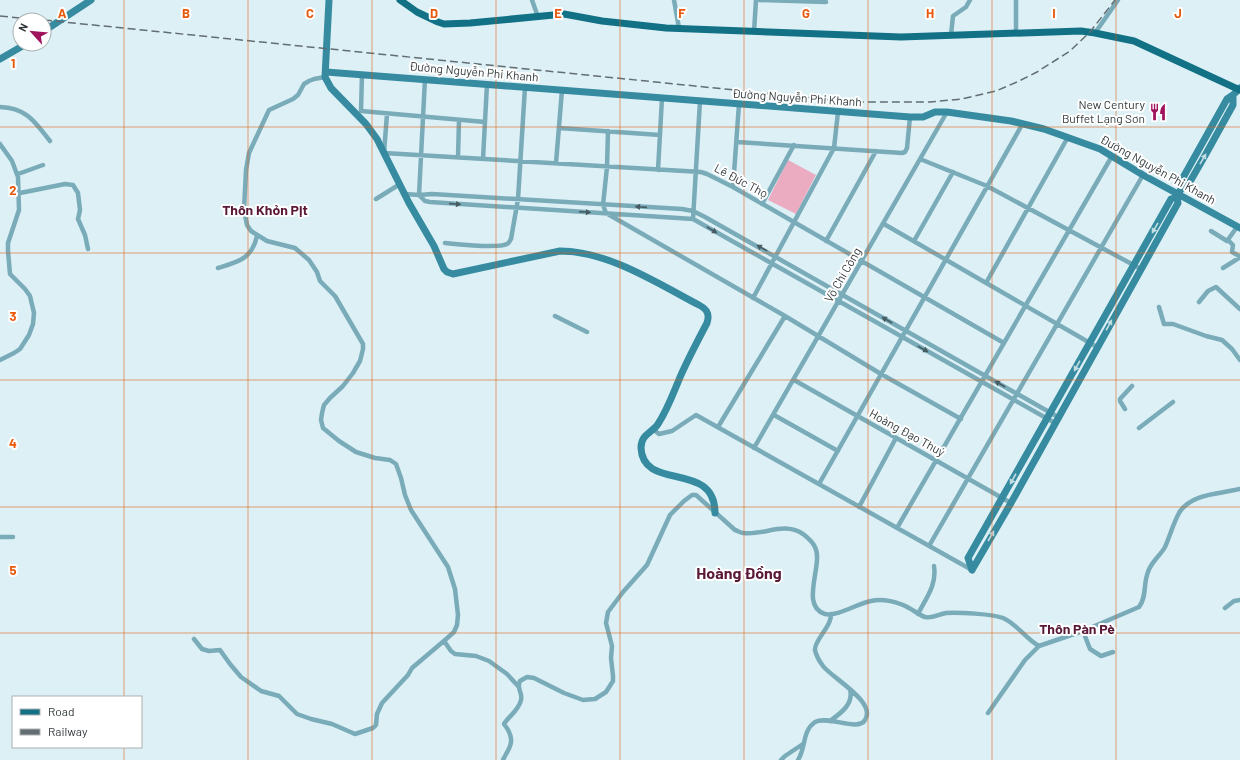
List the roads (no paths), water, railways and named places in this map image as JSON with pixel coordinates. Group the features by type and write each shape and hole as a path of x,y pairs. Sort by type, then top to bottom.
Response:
{"main road":[{"path":"400,0 418,12 444,24 564,14 637,25 679,28 900,37 1081,31 1134,41 1239,89"}],"street":[{"path":"52,26 91,0"},
{"path":"329,0 325,74 330,88 366,124 377,139 434,246 444,269 453,274 560,251 572,251 589,254 640,275 704,308 708,313 707,323 658,425 643,438 641,447 642,455 647,464 655,470 705,486 715,507 715,513"},
{"path":"532,0 538,17"},
{"path":"674,0 679,28"},
{"path":"754,32 756,0"},
{"path":"759,0 826,2"},
{"path":"951,35 953,16 966,6 970,0"},
{"path":"1016,0 1016,33"},
{"path":"1095,33 1118,0"},
{"path":"0,59 12,52"},
{"path":"194,639 202,649 209,651 220,650 241,677 261,691 279,696 297,714 332,724 355,734 373,728 376,725 378,712 386,698 408,675 412,668 454,632 459,621 456,589 448,567 412,510 405,495 402,478 397,466 390,460 375,458 356,452 325,430 321,420 324,406 350,378 360,361 363,349 361,340 335,296 320,281 316,269 303,254 294,248 267,241 257,236 250,231 247,225 244,210 246,170 250,153 269,110 293,99 298,95 304,84 325,74"},
{"name":"Đường Nguyễn Phi Khanh","path":"325,74 362,74 910,117 923,117 933,112 947,112 1023,123 1094,146 1238,228"},
{"path":"362,74 361,111 485,122"},
{"path":"425,79 419,195 425,201 693,219 982,382 1056,420"},
{"path":"483,159 487,84"},
{"path":"445,243 482,246 501,245 508,244 513,236 518,199 519,161 525,87"},
{"path":"972,570 1011,503 1178,203 1180,182 1227,99 1239,89"},
{"path":"556,163 562,90"},
{"path":"658,170 662,98"},
{"path":"693,219 700,101"},
{"path":"733,187 739,104"},
{"path":"0,107 28,114 50,141"},
{"path":"753,298 834,148 838,112"},
{"name":"Võ Chí Công","path":"754,448 863,261 947,112"},
{"path":"384,152 387,114"},
{"path":"737,142 902,153 906,152 907,148 910,117"},
{"path":"458,157 459,120"},
{"path":"819,484 1023,123"},
{"path":"559,128 660,134"},
{"path":"608,131 607,167 603,204 606,213 785,316 881,374 961,419"},
{"path":"986,283 1068,137"},
{"path":"0,144 12,161 18,174 20,193 19,210 8,243 10,274 26,289 30,296 34,313 33,324 29,335 20,349 0,360"},
{"path":"762,204 794,145"},
{"path":"826,241 876,151"},
{"name":"Lê Đức Thọ","path":"384,152 696,172 707,174 733,187 1004,343"},
{"path":"897,528 1112,156"},
{"path":"920,159 987,186 1141,269"},
{"path":"18,174 43,165"},
{"path":"914,241 952,172"},
{"path":"929,546 1143,175"},
{"path":"20,193 65,184 73,184 78,193 80,210 78,219 85,235 88,249"},
{"path":"376,199 400,184"},
{"path":"405,194 432,194 603,204 693,211 986,376 1017,394 1049,416"},
{"path":"972,570 968,558 1171,199 1179,194"},
{"path":"884,224 1097,347"},
{"path":"1228,240 1238,228"},
{"path":"1211,231 1225,240 1228,240 1233,245 1232,252 1239,256 1239,258 1223,268"},
{"path":"218,268 248,256 257,236"},
{"path":"1199,302 1208,291 1216,287 1240,309"},
{"path":"1159,307 1164,324 1173,324 1222,340 1240,360"},
{"path":"554,316 587,332"},
{"path":"718,427 785,316"},
{"name":"Hoàng Đạo Thuý","path":"794,380 1011,503"},
{"path":"1125,409 1120,399 1132,386"},
{"path":"1139,428 1173,402"},
{"path":"653,429 659,434 672,431 696,415 972,570"},
{"path":"774,415 838,452"},
{"path":"858,507 896,438"},
{"path":"988,713 1025,660 1038,646 1083,631 1135,610 1141,604 1149,568 1164,548 1177,517 1187,503 1199,498 1240,489"},
{"path":"518,686 520,681 527,677 534,678 564,693 583,700 595,699 606,692 613,681 612,646 606,623 608,612 623,592 647,566 670,515 684,500 692,495 696,495 735,530 743,533 790,528 798,531 812,541 818,558 813,590 814,603 820,611 826,614 831,614 871,600 895,603 928,617 947,613 998,616 1010,622 1038,646"},
{"path":"0,537 13,537"},
{"path":"918,614 934,586 936,574 934,566"},
{"path":"1225,608 1234,601 1240,600"},
{"path":"798,760 802,751 805,736 810,727 816,722 830,721 858,725 866,720 868,712 850,688 824,667 815,650 816,644 830,620 831,614"},
{"path":"1083,631 1090,649 1096,654 1101,656 1113,652"},
{"path":"444,641 455,654 476,656 489,661 507,674 518,686 522,696 521,702 504,724 512,738 512,743 503,760"},
{"path":"830,721 847,707 851,694 850,688"},
{"path":"781,760 784,756 803,744"}],"railway":[{"path":"52,21 833,100 862,102 930,102 962,99 996,91 1037,72 1070,51 1090,32 1115,0"},
{"path":"0,16 12,17"}],"place":[{"name":"New Century Buffet Lạng Sơn","path":"1158,112"}],"district":[{"name":"Thôn Khỏn Pịt","path":"265,210"},
{"name":"Hoàng Đồng","path":"739,573"},
{"name":"Thôn Pàn Pè","path":"1077,629"}]}
